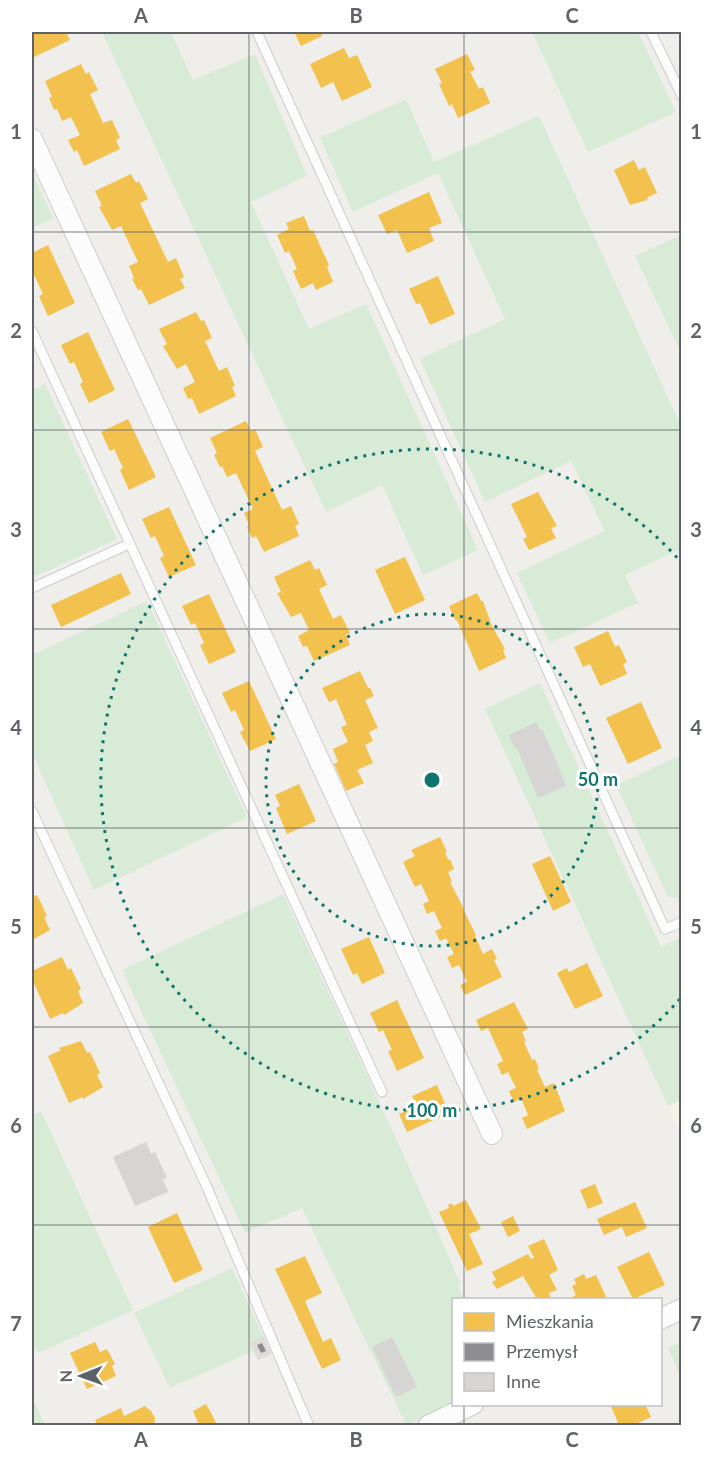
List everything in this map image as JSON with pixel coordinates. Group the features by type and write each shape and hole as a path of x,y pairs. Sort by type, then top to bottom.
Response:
{"street":[{"path":"32,139 492,1134"},
{"path":"662,1318 681,1309"},
{"path":"428,1425 469,1406"}],"lane":[{"path":"257,32 665,929 681,922"},
{"path":"651,32 681,96"},
{"path":"32,331 382,1092"},
{"path":"32,588 129,544"},
{"path":"32,811 206,1185 309,1425"}],"shaded area":[{"path":"681,1100 681,1135 668,1106"},
{"path":"263,1336 272,1354 258,1360 249,1342"}],"green space":[{"path":"102,32 171,32 193,80 255,54 307,176 251,202 309,329 366,304 478,550 423,575 382,485 326,512"},
{"path":"532,32 638,32 676,112 588,152"},
{"path":"406,99 434,162 539,116 681,426 681,549 625,575 638,603 550,643 517,573 605,531 571,461 485,502 420,359 505,319 438,173 353,212 320,138"},
{"path":"32,172 53,218 32,228"},
{"path":"681,235 681,353 635,256"},
{"path":"45,384 117,539 32,578 32,390"},
{"path":"147,601 247,817 94,890 32,753 32,655"},
{"path":"540,683 661,947 681,937 681,1100 668,1106 485,709"},
{"path":"681,755 681,899 668,897 616,785"},
{"path":"283,894 461,1285 458,1286 464,1298 452,1298 452,1403 406,1425 302,1208 245,1233 122,970"},
{"path":"41,1111 133,1310 38,1353 32,1340 32,1116"},
{"path":"232,1268 263,1336 249,1342 253,1351 170,1388 134,1313"},
{"path":"681,1342 681,1378 668,1348"},
{"path":"32,1397 45,1425 32,1425"}],"building: Mieszkania":[{"path":"32,32 66,32 70,40 34,57"},
{"path":"294,32 321,32 322,36 301,46"},
{"path":"344,48 349,58 357,55 372,87 342,101 333,82 321,88 310,64"},
{"path":"467,54 475,70 470,72 479,89 483,87 490,103 458,118 452,104 449,106 435,69"},
{"path":"81,64 86,74 89,72 98,90 90,94 103,123 112,120 120,138 116,140 120,149 84,166 77,150 74,152 68,140 80,135 71,117 62,121 57,109 54,110 49,98 52,97 45,81"},
{"path":"634,160 639,170 645,167 657,193 648,197 647,200 630,205 614,170"},
{"path":"131,174 136,183 139,181 148,199 140,203 168,262 176,258 184,277 180,279 185,288 149,305 141,289 138,290 132,279 134,278 129,266 138,262 121,226 112,230 99,207 102,206 95,191"},
{"path":"429,192 442,223 429,228 434,241 407,253 397,230 387,234 378,215"},
{"path":"304,216 329,265 327,267 333,282 316,290 313,283 301,289 293,271 297,269 289,251 285,253 277,235 289,229 286,223"},
{"path":"48,245 75,303 48,316 39,296 43,294 34,275 32,276 32,253"},
{"path":"438,276 455,314 430,325 420,303 416,304 409,289"},
{"path":"196,312 201,321 204,320 212,338 205,341 219,371 227,367 235,386 232,387 236,396 199,414 192,398 188,399 183,388 195,382 186,364 177,369 163,346 167,344 159,329"},
{"path":"88,332 115,390 89,403 80,384 83,382 74,362 70,364 61,345"},
{"path":"128,419 156,477 129,490 120,470 123,468 114,449 110,451 101,432"},
{"path":"246,421 251,431 255,429 263,447 255,451 282,510 291,506 299,524 295,526 299,536 264,552 256,536 252,538 247,527 249,525 244,513 253,509 236,473 227,477 214,455 217,453 210,438"},
{"path":"538,492 557,526 551,528 556,538 529,550 523,539 527,537 511,504"},
{"path":"169,507 196,565 169,577 160,558 164,556 155,536 151,538 142,519"},
{"path":"405,557 425,600 395,614 375,570"},
{"path":"310,560 315,570 319,568 327,585 319,589 333,619 341,615 350,633 346,635 350,645 314,661 307,646 303,647 298,636 309,630 301,613 291,617 277,593 281,592 274,577"},
{"path":"121,573 131,594 61,627 51,605"},
{"path":"477,593 505,649 503,650 506,658 479,671 449,606"},
{"path":"209,594 236,652 209,664 200,645 204,643 195,623 191,625 182,606"},
{"path":"608,631 615,647 619,645 627,662 623,664 627,674 600,686 590,664 583,667 574,647"},
{"path":"360,671 374,696 365,700 378,728 369,732 373,741 365,745 373,763 357,770 364,783 346,791 334,764 338,762 333,749 348,742 341,727 347,725 336,699 329,702 322,688"},
{"path":"249,681 276,739 250,751 240,732 244,730 235,710 231,712 222,693"},
{"path":"641,702 662,748 628,764 606,718"},
{"path":"299,784 316,821 287,834 276,808 280,806 275,795"},
{"path":"440,837 448,860 450,859 454,869 448,872 452,882 450,882 483,954 492,949 497,959 494,960 502,977 465,995 460,985 467,982 459,965 452,968 447,957 454,954 446,938 440,941 435,931 442,928 434,911 427,914 423,904 429,901 421,884 415,887 403,862 415,856 411,850"},
{"path":"550,856 571,902 553,911 532,864"},
{"path":"32,891 42,905 50,930 32,940"},
{"path":"369,937 385,973 362,984 357,973 353,975 341,949"},
{"path":"62,957 68,970 71,968 81,989 78,991 83,1003 64,1015 63,1013 50,1019 32,979 32,971"},
{"path":"587,963 603,996 575,1009 557,973 567,968 569,972"},
{"path":"397,1000 424,1058 397,1071 388,1051 392,1050 383,1030 379,1032 370,1013"},
{"path":"514,1002 528,1029 522,1032 532,1060 535,1059 539,1069 537,1070 545,1087 554,1083 565,1111 527,1129 522,1118 528,1115 521,1098 514,1102 509,1091 516,1088 508,1072 502,1075 497,1064 503,1061 488,1028 481,1031 476,1020"},
{"path":"81,1041 87,1053 90,1052 100,1073 97,1075 103,1087 83,1099 82,1097 69,1103 48,1056 61,1050 59,1048"},
{"path":"437,1085 449,1113 407,1132 399,1114 417,1106 412,1096"},
{"path":"595,1184 603,1203 588,1209 580,1190"},
{"path":"466,1200 481,1229 469,1234 483,1264 467,1271 439,1212 449,1208 448,1205 452,1203 453,1206"},
{"path":"635,1202 647,1228 626,1237 622,1227 604,1235 597,1219"},
{"path":"177,1213 203,1270 174,1283 148,1227"},
{"path":"513,1216 520,1231 508,1237 501,1222"},
{"path":"544,1239 558,1270 549,1275 557,1290 549,1293 551,1298 536,1298 523,1276 497,1289 492,1282 496,1280 492,1272 528,1254 531,1259 534,1258 528,1246"},
{"path":"649,1252 665,1285 632,1298 617,1267"},
{"path":"305,1256 322,1293 305,1301 323,1342 331,1338 341,1360 322,1369 275,1269"},
{"path":"584,1274 586,1279 596,1275 607,1298 572,1298 576,1295 572,1286 576,1284 574,1279"},
{"path":"95,1342 100,1352 107,1349 115,1364 112,1366 116,1376 87,1389 70,1353"},
{"path":"206,1404 217,1425 199,1425 193,1411"},
{"path":"145,1406 155,1418 154,1425 97,1425 95,1420 121,1408 124,1416"},
{"path":"611,1406 646,1406 651,1417 633,1425 619,1425"}],"building: Przemysł":[{"path":"262,1343 266,1351 261,1353 257,1345"}],"building: Inne":[{"path":"536,722 540,730 542,729 566,786 538,798 517,748 515,749 509,735"},
{"path":"146,1142 151,1154 155,1152 167,1178 163,1179 168,1192 135,1206 113,1157"},
{"path":"392,1337 417,1387 396,1397 372,1347"}]}
